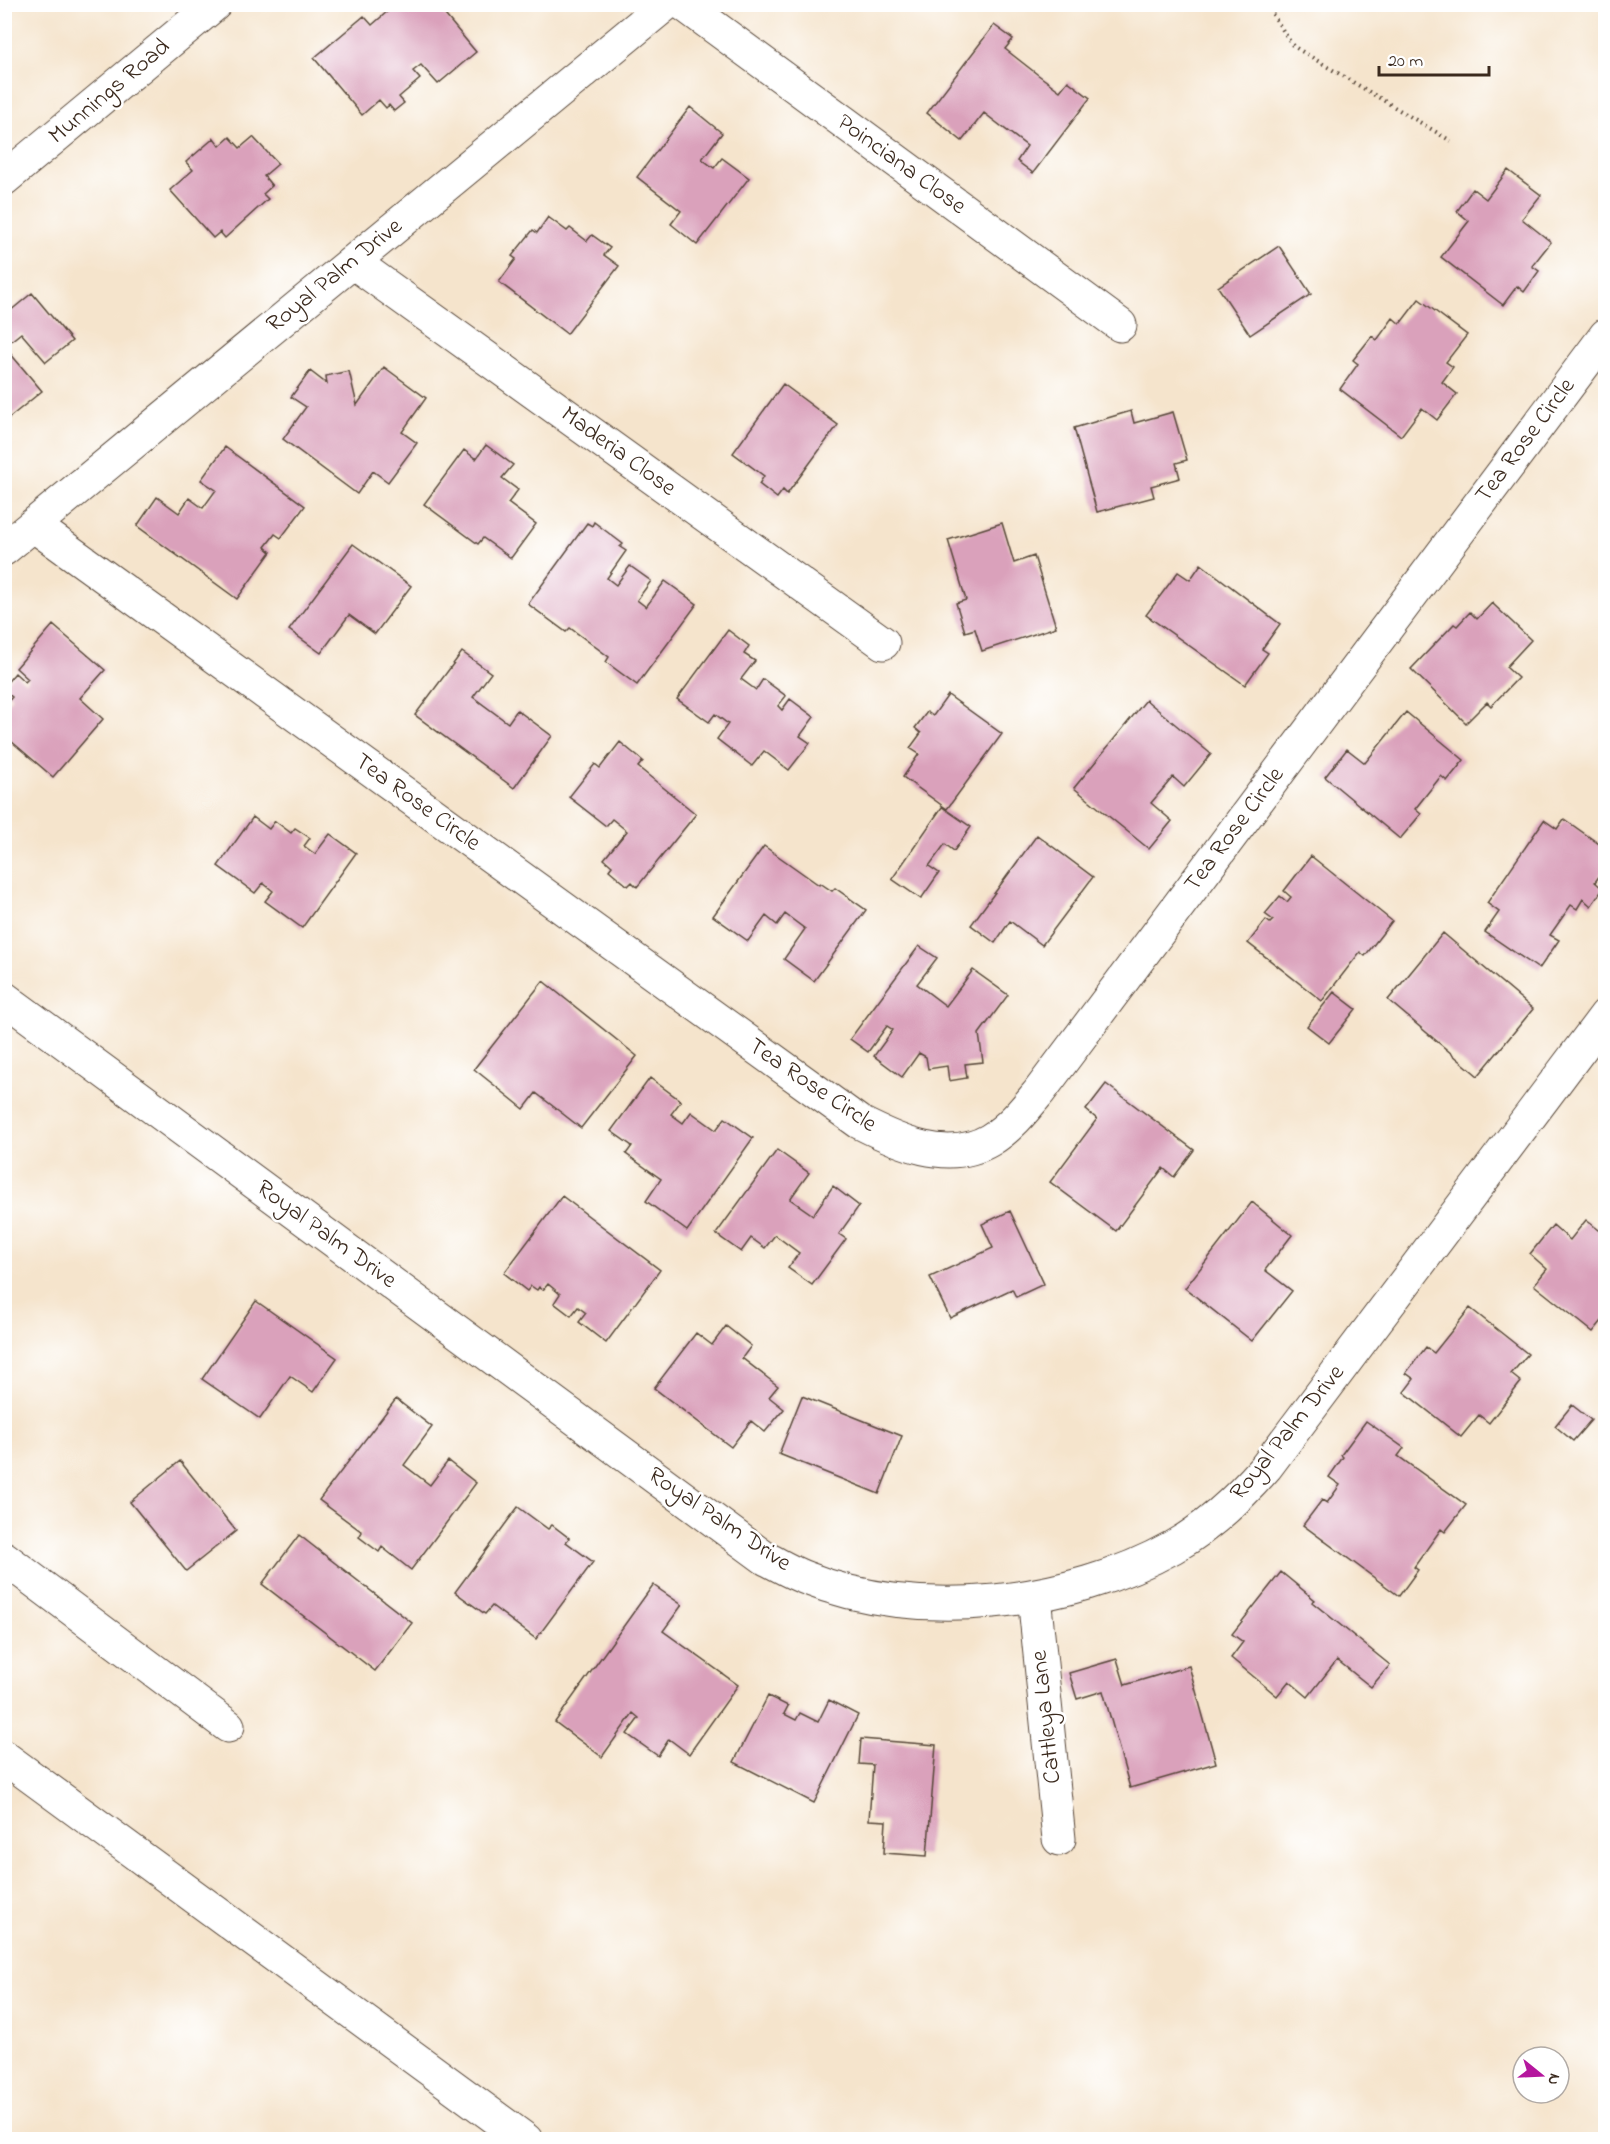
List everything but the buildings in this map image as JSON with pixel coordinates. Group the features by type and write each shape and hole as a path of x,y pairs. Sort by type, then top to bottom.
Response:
{"street":[{"name":"Munnings Road","path":"4,179 215,4"},
{"name":"Royal Palm Drive","path":"4,549 666,4"},
{"name":"Poinciana Close","path":"683,4 1120,325"},
{"name":"Maderia Close","path":"353,262 883,643"},
{"name":"Tea Rose Circle","path":"33,525 859,1122 889,1137 918,1147 948,1151 969,1148 990,1140 1008,1126 1039,1092 1605,335"},
{"name":"Royal Palm Drive","path":"4,998 765,1558 807,1578 846,1591 883,1599 932,1603 977,1603 1034,1596 1086,1583 1173,1547 1211,1522 1245,1492 1280,1448 1605,1015"},
{"path":"4,1558 228,1726"},
{"name":"Cattleya Lane","path":"1034,1596 1059,1839"},
{"path":"4,1757 526,2139"}],"path":[{"path":"1266,4 1293,46 1451,141"}]}
